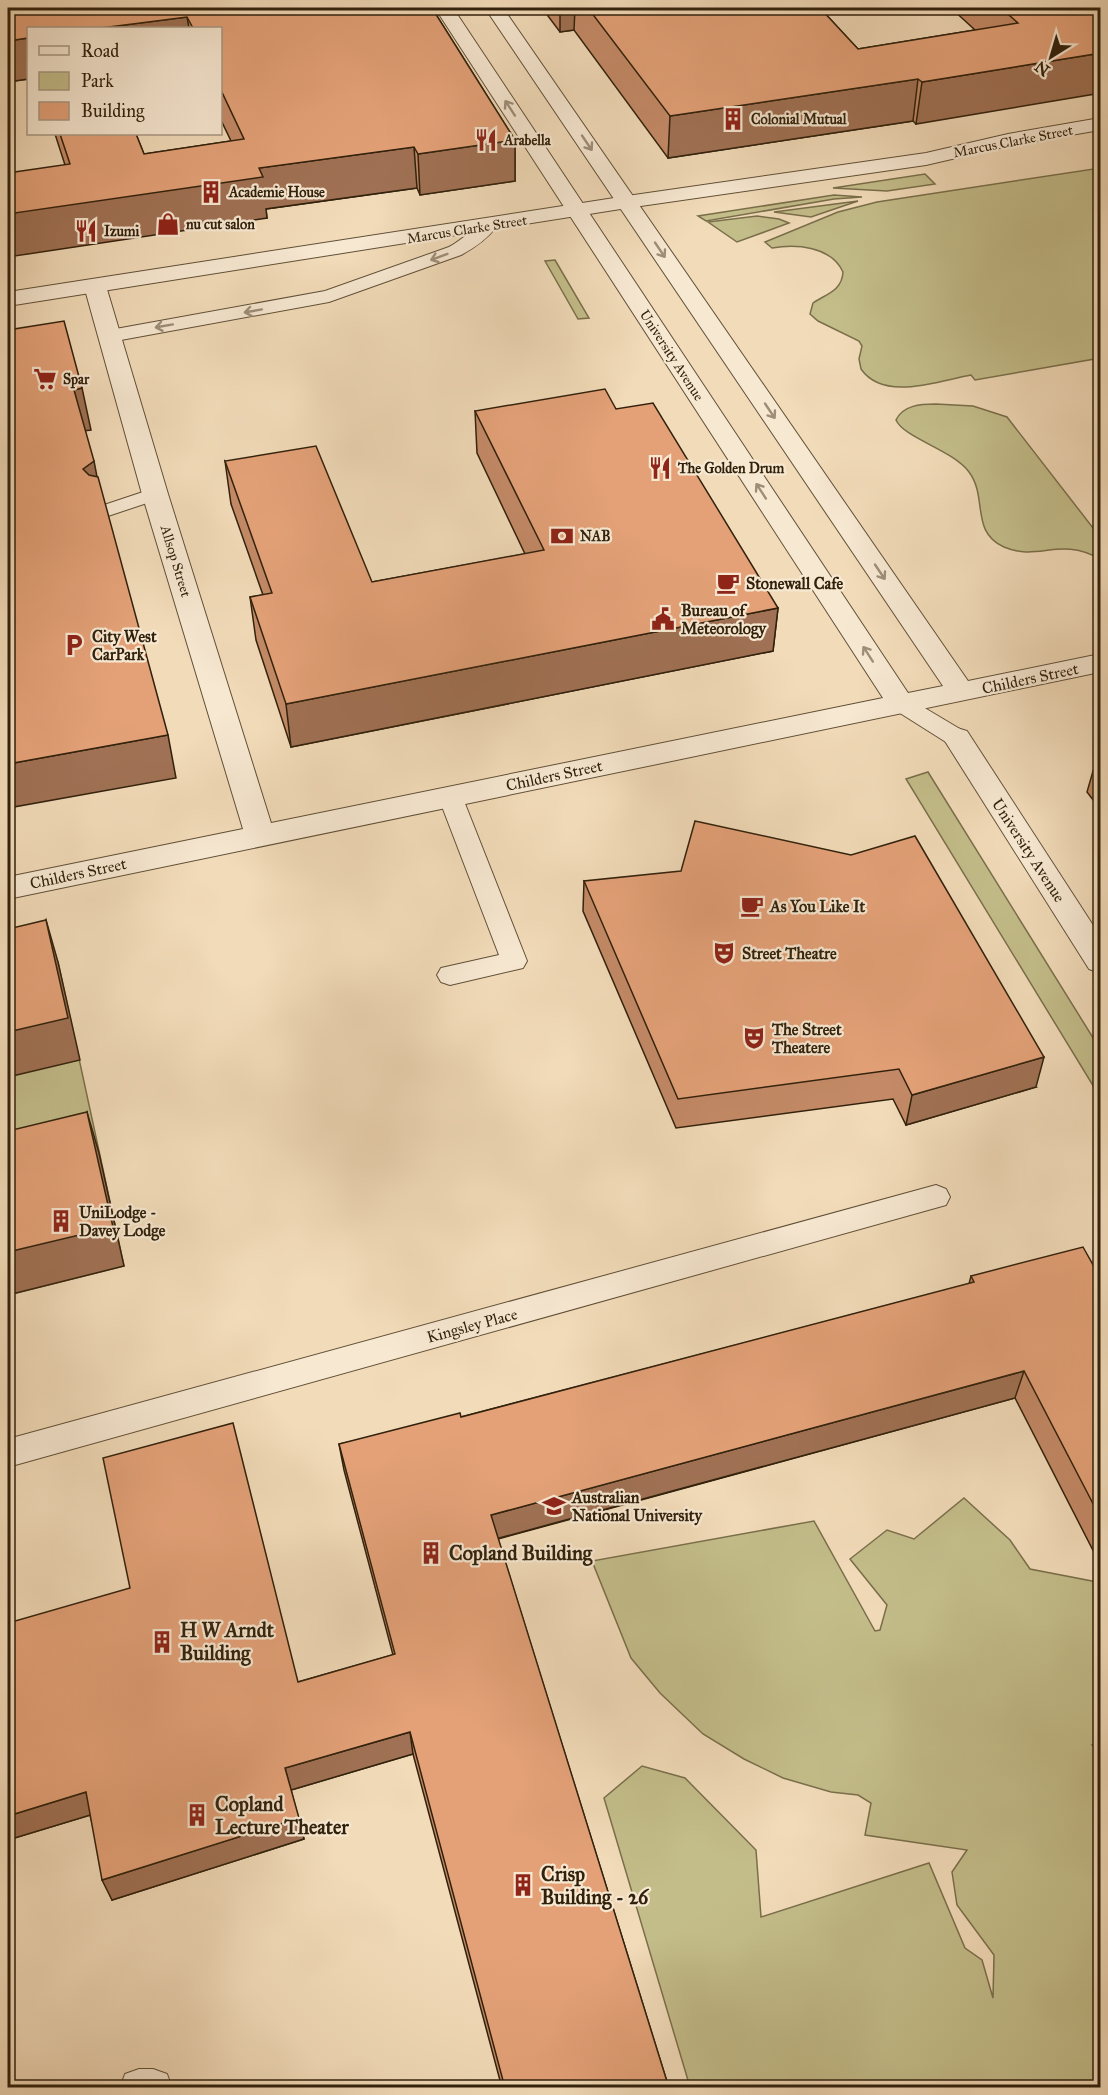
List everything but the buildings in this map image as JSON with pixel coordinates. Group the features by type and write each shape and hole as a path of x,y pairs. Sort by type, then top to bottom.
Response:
{"street":[{"name":"University Avenue","path":"444,8 900,703"},
{"path":"495,8 962,693"},
{"name":"Marcus Clarke Street","path":"8,299 488,226 627,202 926,159 1008,140 1101,124"},
{"name":"Marcus Clarke Street","path":"926,159 1022,155 1101,142"},
{"name":"Allsop Street","path":"95,286 155,494 260,835"},
{"name":"Childers Street","path":"8,888 1101,663"},
{"name":"University Avenue","path":"957,738 1101,961"}],"lane":[{"path":"110,336 339,294 455,251 472,242 488,226"},
{"path":"105,511 155,494"},
{"path":"900,703 957,738"},
{"path":"450,796 514,961 450,975"},
{"name":"Kingsley Place","path":"8,1453 936,1197"},
{"path":"140,2088 153,2088"}],"green space":[{"path":"1100,168 1100,358 975,380 971,375 912,387 883,385 871,379 861,369 859,359 862,346 859,341 818,321 810,314 813,303 840,284 843,272 837,263 822,252 812,249 792,246 772,248 765,242 838,212 877,202"},
{"path":"925,174 935,184 887,191 833,188"},
{"path":"834,195 862,197 834,199 706,221 698,216"},
{"path":"858,201 811,217 774,212"},
{"path":"757,216 789,223 737,242 708,222"},
{"path":"555,260 589,318 578,319 545,261"},
{"path":"936,404 973,406 1007,417 1100,537 1100,559 1086,552 1073,550 1016,551 994,540 983,523 978,492 969,472 952,457 909,433 896,420 908,408"},
{"path":"928,772 1100,1049 1100,1097 906,779"},
{"path":"58,962 124,1266 8,1295 8,973"},
{"path":"964,1498 1010,1540 1030,1569 1097,1582 1100,1587 1100,1743 1092,1745 1100,1754 1100,2087 690,2087 604,1798 642,1766 685,1778 756,1850 761,1917 929,1863 965,1948 982,1960 993,1998 994,1955 957,1905 952,1872 967,1850 865,1835 871,1803 858,1795 831,1792 783,1778 744,1759 703,1734 660,1693 631,1658 592,1561 814,1521 875,1631 880,1630 887,1605 850,1559 887,1530 914,1539"}],"place":[{"name":"Colonial Mutual","path":"733,119"},
{"name":"Arabella","path":"486,140"},
{"name":"Academie House","path":"211,192"},
{"name":"nu cut salon","path":"168,224"},
{"name":"Izumi","path":"86,231"},
{"name":"Spar","path":"45,379"},
{"name":"The Golden Drum","path":"660,468"},
{"name":"NAB","path":"562,536"},
{"name":"Stonewall Cafe","path":"728,583"},
{"name":"Bureau of Meteorology","path":"663,619"},
{"name":"City West CarPark","path":"74,645"},
{"name":"As You Like It","path":"752,906"},
{"name":"Street Theatre","path":"724,953"},
{"name":"The Street Theatere","path":"754,1038"},
{"name":"UniLodge - Davey Lodge","path":"61,1221"},
{"name":"Australian National University","path":"554,1506"},
{"name":"Copland Building","path":"431,1553"},
{"name":"H W Arndt Building","path":"162,1642"},
{"name":"Copland Lecture Theater","path":"197,1815"},
{"name":"Crisp Building - 26","path":"523,1885"}]}
